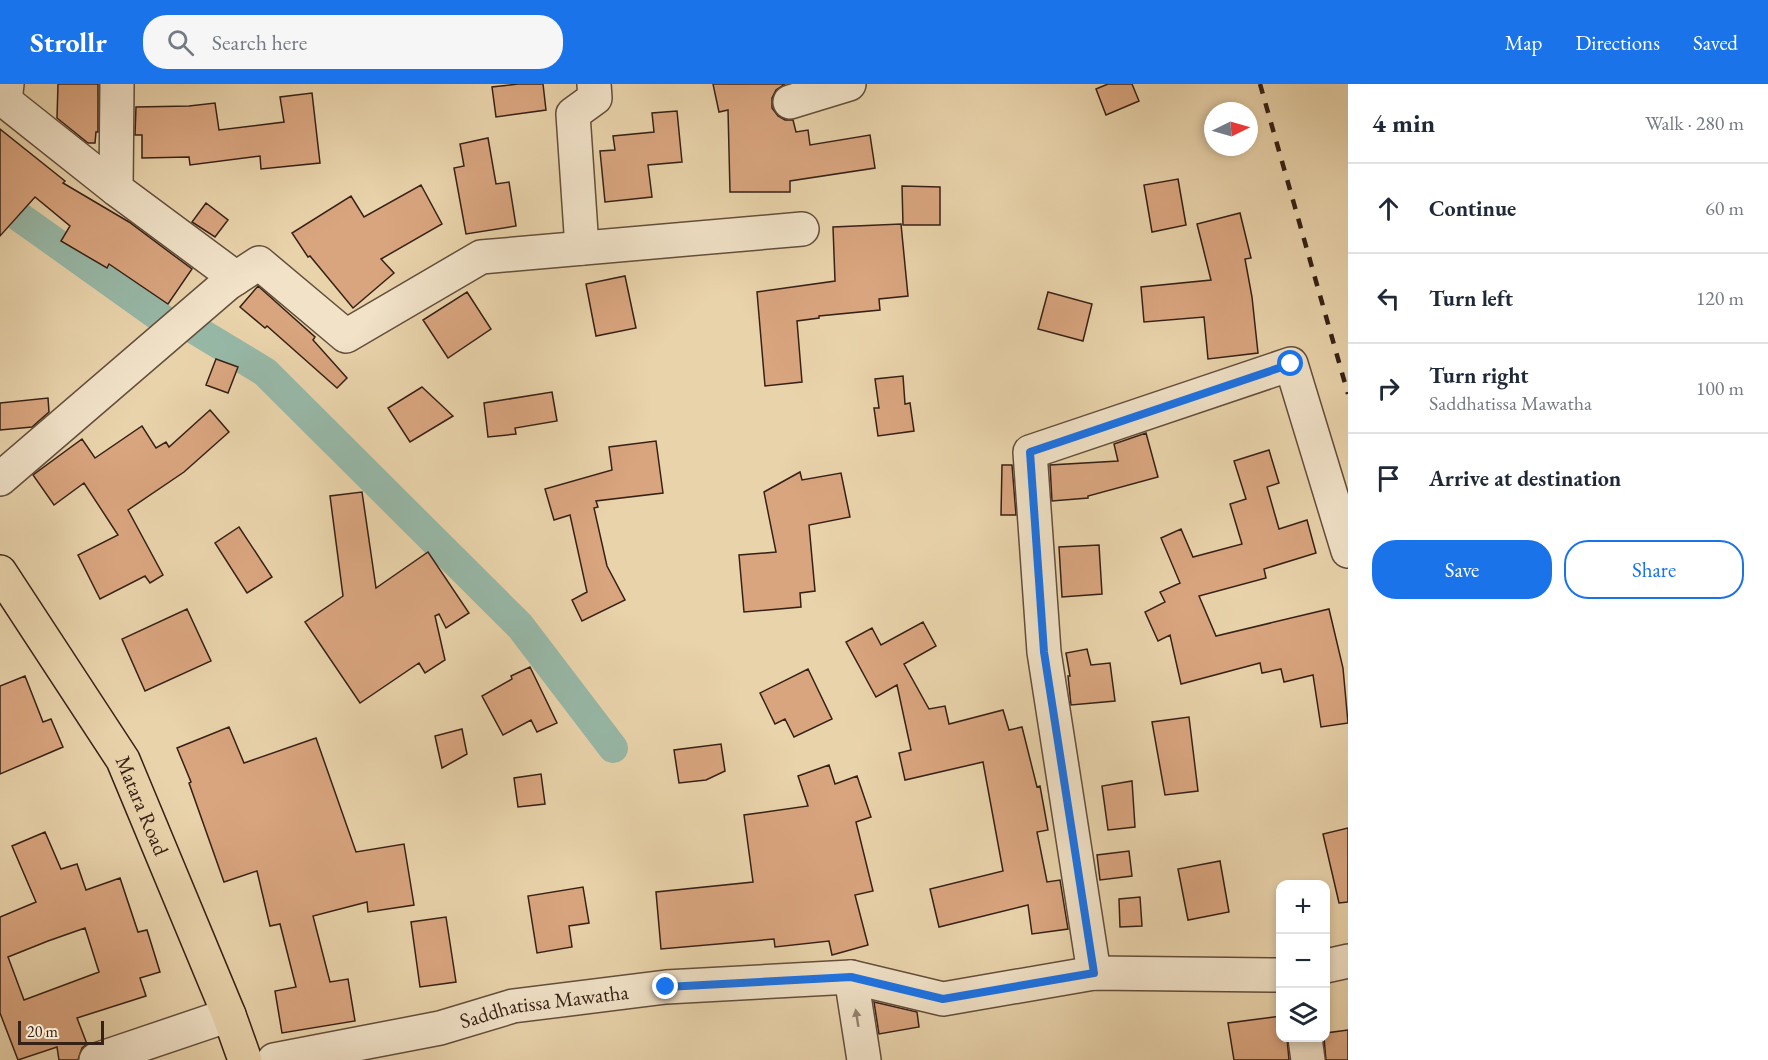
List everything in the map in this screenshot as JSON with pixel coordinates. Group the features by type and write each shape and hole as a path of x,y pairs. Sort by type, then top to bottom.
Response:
{"highway":[{"name":"Matara Road","path":"0,572 123,760 229,1015 245,1060"}],"street":[{"path":"7,84 5,101 116,189 236,278"},
{"path":"116,189 117,84"},
{"path":"582,248 573,114 595,98 594,84"},
{"path":"790,102 849,84"},
{"path":"0,479 236,278 259,263 346,336 481,257 802,229"},
{"path":"1094,973 1044,652 1030,452 1291,364 1348,551"},
{"path":"1330,965 1348,962"},
{"name":"Saddhatissa Mawatha","path":"274,1060 440,1028 513,1006 666,987 851,977 943,999 1094,973 1276,975"},
{"path":"851,977 864,1060"},
{"path":"96,1060 229,1015"},
{"path":"1306,1042 1308,1060"}],"building":[{"path":"58,84 98,84 98,132 96,132 95,143 88,143 57,118"},
{"path":"543,84 546,110 496,117 492,87"},
{"path":"713,84 785,84 776,90 772,98 772,108 778,116 785,120 793,120 796,132 808,130 810,145 870,135 875,168 790,181 790,192 730,192 728,110 719,112"},
{"path":"1108,84 1132,84 1139,101 1106,115 1096,89"},
{"path":"312,93 320,163 261,169 260,156 190,165 189,157 142,158 142,135 135,135 136,107 215,103 219,130 284,122 280,97"},
{"path":"677,111 682,162 648,165 652,197 605,202 600,151 615,150 613,136 654,132 652,113"},
{"path":"0,129 65,181 63,183 129,222 192,269 168,304 109,264 107,268 61,241 70,226 35,197 0,236"},
{"path":"488,138 496,184 509,182 516,226 466,234 454,168 464,166 460,144"},
{"path":"1178,179 1186,225 1152,232 1144,185"},
{"path":"421,185 442,224 381,259 394,273 353,308 310,256 308,257 292,233 351,196 364,217"},
{"path":"902,186 940,187 940,225 903,225"},
{"path":"206,203 228,220 215,237 192,222"},
{"path":"1240,213 1251,258 1245,259 1258,353 1208,359 1204,317 1144,322 1141,287 1211,280 1197,224"},
{"path":"901,224 908,296 879,299 880,310 819,316 819,318 797,321 802,382 765,386 757,292 835,281 833,227"},
{"path":"625,276 636,328 596,336 586,284"},
{"path":"258,286 315,337 313,340 347,378 337,388 267,326 265,328 240,307"},
{"path":"467,292 491,329 448,358 423,320"},
{"path":"1048,292 1092,304 1083,341 1038,329"},
{"path":"216,359 238,367 228,393 206,385"},
{"path":"903,376 905,404 910,403 914,431 878,436 874,408 879,408 875,379"},
{"path":"422,387 453,416 410,442 388,408"},
{"path":"552,392 557,421 515,428 516,434 488,437 484,403"},
{"path":"48,398 49,412 32,427 0,430 0,403"},
{"path":"210,410 229,432 184,472 128,510 163,575 150,583 145,576 100,599 78,555 118,535 84,483 54,505 33,475 82,439 95,458 142,426 156,448 166,442 169,447"},
{"path":"1146,433 1158,477 1088,496 1088,498 1052,501 1050,465 1118,461 1114,444"},
{"path":"656,441 663,493 596,501 598,507 594,508 607,566 625,600 582,621 572,600 587,592 570,515 554,520 545,489 612,470 609,447"},
{"path":"1269,450 1279,483 1267,487 1279,529 1307,520 1316,553 1264,569 1266,578 1199,596 1216,636 1329,609 1343,668 1348,723 1321,727 1313,675 1284,682 1281,669 1262,673 1260,663 1181,684 1170,635 1158,641 1145,612 1165,602 1160,592 1180,583 1161,538 1181,529 1193,557 1242,544 1230,504 1246,499 1234,461"},
{"path":"1002,465 1012,465 1016,515 1001,515"},
{"path":"800,472 802,480 841,473 850,517 809,525 815,591 800,593 801,607 744,612 739,555 776,552 764,492"},
{"path":"362,492 376,588 428,552 469,613 446,628 439,614 435,616 445,660 425,673 419,663 360,703 305,622 343,596 330,496"},
{"path":"239,527 272,577 247,593 215,543"},
{"path":"1099,545 1102,594 1062,597 1059,547"},
{"path":"187,609 211,661 145,691 122,639"},
{"path":"923,622 936,646 904,664 929,709 945,706 949,724 1003,710 1009,730 1022,727 1037,787 1040,786 1048,830 1037,832 1047,882 1060,880 1068,929 1032,934 1028,905 939,927 930,889 1003,871 983,762 905,780 899,753 911,750 897,685 876,697 846,642 872,628 881,645"},
{"path":"1087,649 1091,665 1110,663 1115,701 1071,705 1066,653"},
{"path":"530,667 557,723 537,732 531,720 503,735 482,696 512,679 511,676"},
{"path":"808,669 832,719 794,737 785,719 775,724 760,693"},
{"path":"25,676 43,722 51,719 63,747 0,774 0,686"},
{"path":"1189,717 1198,791 1165,795 1152,722"},
{"path":"229,727 244,763 316,738 356,852 404,844 414,905 368,912 367,902 313,916 330,982 348,979 355,1021 282,1033 275,991 296,987 280,924 270,926 257,871 224,882 189,783 191,782 177,748"},
{"path":"462,729 467,754 442,768 435,736"},
{"path":"721,744 725,771 706,780 679,783 674,750"},
{"path":"829,765 835,784 857,776 871,817 856,822 873,891 855,895 868,945 832,955 829,941 775,947 774,939 661,949 656,892 753,882 744,815 808,806 798,776"},
{"path":"541,774 545,804 518,807 514,778"},
{"path":"1132,781 1135,827 1108,830 1102,786"},
{"path":"1348,828 1348,902 1339,903 1323,834"},
{"path":"45,832 61,869 77,864 86,890 120,878 138,932 147,930 160,972 140,978 146,996 77,1018 87,1044 82,1048 78,1060 59,1060 57,1047 18,1060 0,1013 0,917 36,902 12,846","holes":["85,928 99,972 24,1000 8,957"]},
{"path":"1129,851 1132,876 1100,880 1097,855"},
{"path":"1220,861 1229,912 1188,920 1178,869"},
{"path":"583,887 589,923 569,926 572,947 537,953 528,896"},
{"path":"1140,897 1142,926 1120,927 1119,899"},
{"path":"446,917 456,982 420,987 411,922"},
{"path":"874,1002 917,1012 919,1027 879,1034"},
{"path":"1276,1017 1276,1042 1287,1042 1289,1060 1234,1060 1228,1023"},
{"path":"1348,1030 1348,1060 1326,1060 1324,1042 1330,1042 1330,1032"}],"waterway":[{"path":"0,203 164,320"},
{"path":"194,329 265,372 520,626 613,748"}],"railway":[{"path":"1260,84 1348,394"}],"route":[{"path":"666,987 851,977 943,999 1094,973 1044,652 1030,452 1291,364"}]}
